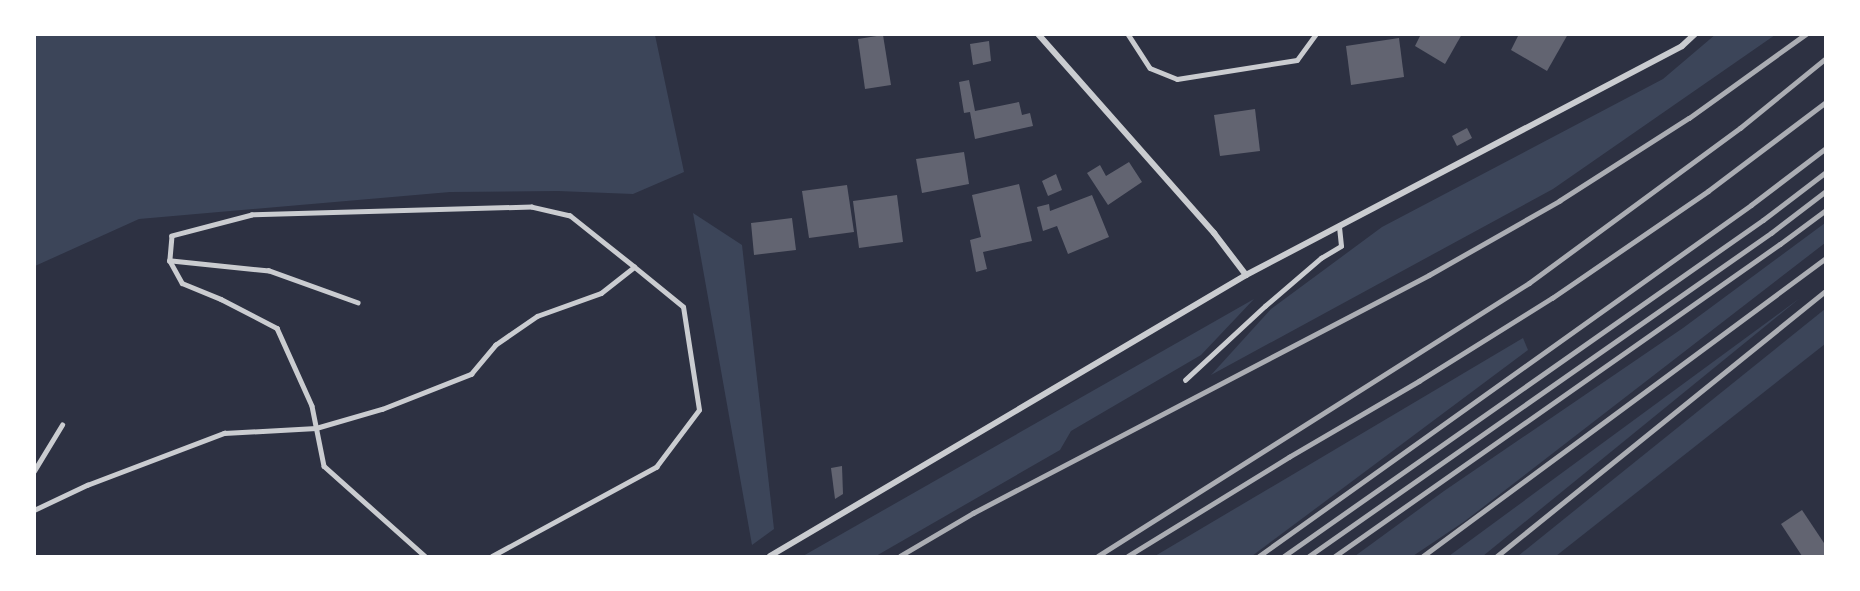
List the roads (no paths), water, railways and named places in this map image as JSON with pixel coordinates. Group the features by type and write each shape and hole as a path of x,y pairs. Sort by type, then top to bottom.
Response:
{"street":[{"path":"1038,34 1214,233 1246,275"},
{"path":"770,556 1246,275 1682,46 1695,34"}],"lane":[{"path":"1128,34 1150,68 1178,79 1297,60 1316,34"},
{"path":"425,556 324,466 312,406 277,328 221,298 182,283 170,261 172,236 252,215 532,207 570,216 682,307 699,410 656,467 492,556"},
{"path":"1185,380 1265,306 1321,258 1341,246 1339,226"},
{"path":"170,261 268,271 358,303"},
{"path":"34,510 87,485 224,433 316,428 382,409 471,374 495,345 537,316 602,293 634,267"},
{"path":"34,471 62,425"}],"railway":[{"path":"900,556 973,513 1429,275 1559,201 1689,118 1806,34"},
{"path":"1098,556 1529,283 1740,128 1826,58"},
{"path":"1128,556 1552,298 1708,191 1826,102"},
{"path":"1259,556 1751,205 1826,148"},
{"path":"1284,556 1763,220 1826,172"},
{"path":"1309,556 1771,233 1826,191"},
{"path":"1335,556 1826,210"},
{"path":"1423,556 1826,258"},
{"path":"1497,556 1826,291"}]}
